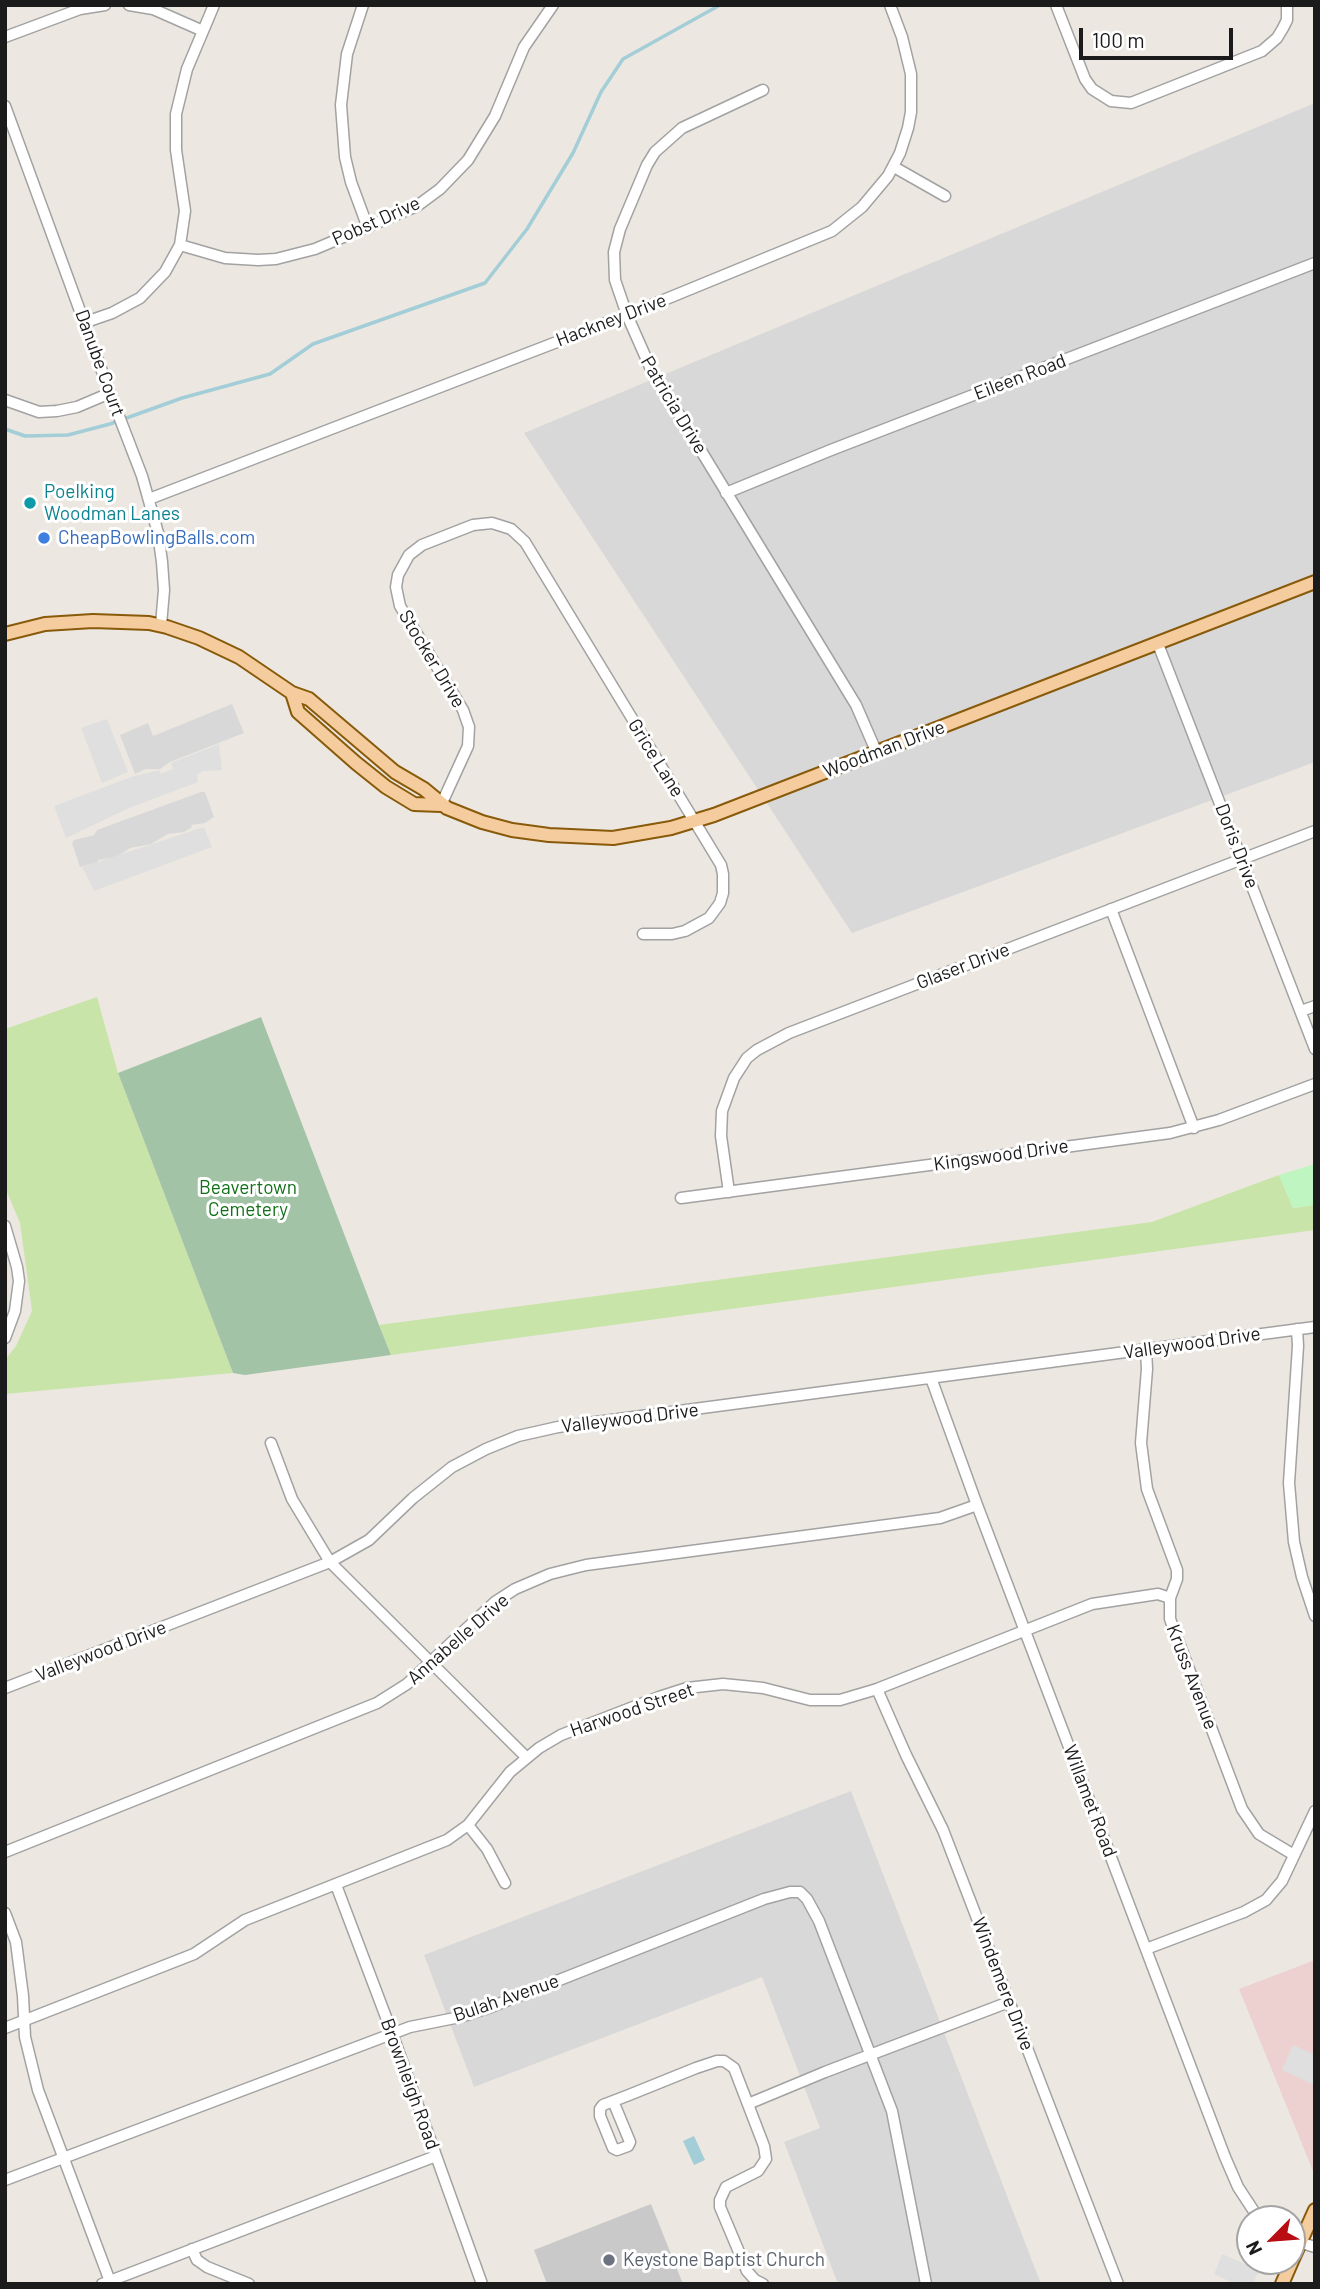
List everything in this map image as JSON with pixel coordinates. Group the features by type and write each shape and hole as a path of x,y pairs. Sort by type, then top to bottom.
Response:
{"main road":[{"name":"Woodman Drive","path":"5,634 45,624 67,622 161,625 199,638 239,657 292,693 298,712 386,787 414,804 442,805 498,827 572,837 613,838 696,821 1315,582"}],"street":[{"path":"5,37 72,12 105,5"},
{"path":"129,5 153,9 203,31"},
{"path":"86,322 112,313 139,298 165,272 180,245 185,211 176,150 176,114 187,69 215,5"},
{"path":"363,5 347,54 341,105 345,157 368,228"},
{"name":"Pobst Drive","path":"180,245 225,258 267,260 306,252 417,206 440,189 468,160 495,116 524,47 554,5"},
{"name":"Hackney Drive","path":"149,499 626,315 832,232 862,208 894,167 908,128 912,93 907,54 890,5"},
{"path":"1056,5 1085,79 1092,89 1111,101 1131,103 1262,51 1283,29 1287,5"},
{"name":"Patricia Drive","path":"763,90 682,128 655,152 620,229 614,252 615,280 626,315 650,367 856,705 876,751"},
{"name":"Danube Court","path":"5,106 149,499 162,562 164,590 161,625"},
{"path":"894,167 945,196"},
{"name":"Eileen Road","path":"726,493 1315,263"},
{"path":"5,400 25,408 48,412 77,407 110,393"},
{"name":"Stocker Drive","path":"442,805 468,746 469,727 463,710 400,606 396,587 398,575 403,563 417,548 473,525 502,525 519,534 525,542"},
{"name":"Grice Lane","path":"525,542 696,821 723,874 720,903 709,918 685,931 659,935 643,934"},
{"name":"Doris Drive","path":"1158,644 1315,1049"},
{"name":"Glaser Drive","path":"729,1192 721,1136 722,1111 734,1078 747,1058 757,1050 789,1033 1315,831"},
{"path":"1111,909 1194,1128"},
{"path":"1301,1011 1315,1006"},
{"name":"Kingswood Drive","path":"681,1198 1194,1128 1315,1084"},
{"path":"5,1226 19,1281 15,1311 5,1338"},
{"name":"Valleywood Drive","path":"5,1688 330,1562 369,1540 413,1498 452,1467 518,1436 558,1427 1315,1327"},
{"path":"1297,1329 1289,1483 1294,1542 1315,1616"},
{"name":"Kruss Avenue","path":"1146,1350 1141,1443 1143,1467 1156,1517 1177,1570 1170,1598 1170,1619 1242,1809 1259,1834 1294,1855"},
{"name":"Willamet Road","path":"931,1378 1225,2157 1238,2187 1250,2205"},
{"path":"271,1443 292,1499 330,1562 526,1757"},
{"name":"Annabelle Drive","path":"5,1852 393,1695 495,1602 550,1574 586,1565 940,1518 977,1505"},
{"name":"Harwood Street","path":"5,2028 194,1954 245,1920 447,1840 468,1825 510,1772 526,1757 561,1735 687,1688 741,1685 810,1700 828,1701 859,1696 1105,1601 1158,1594 1170,1598"},
{"name":"Windemere Drive","path":"877,1689 901,1746 943,1830 1118,2284"},
{"path":"1146,1949 1256,1907 1275,1892 1315,1811"},
{"path":"468,1825 487,1849 505,1883"},
{"name":"Brownleigh Road","path":"335,1885 392,2033 481,2281"},
{"name":"Bulah Avenue","path":"5,2180 410,2026 460,2017 491,2007 764,1899 800,1892 807,1899 819,1922 870,2054"},
{"path":"5,1913 18,1955 24,2021 37,2091 107,2283 436,2156"},
{"path":"748,2104 870,2054 1009,2002"},
{"path":"870,2054 899,2137 926,2284"},
{"path":"613,2101 630,2142 628,2146 617,2150 613,2148 600,2116 603,2105 613,2101 696,2068 717,2061 724,2061 734,2068 764,2146 766,2159 758,2171 726,2187 720,2207 747,2271 755,2280 764,2284"},
{"path":"192,2249 197,2260 207,2267 249,2284"},
{"path":"469,2284 481,2281"}],"shaded area":[{"path":"1315,103 1315,762 852,933 524,433"},
{"path":"232,704 244,733 170,762 160,769 146,769 135,774 120,735 148,723 153,736"},
{"path":"107,719 128,772 102,783 81,728"},
{"path":"219,744 222,770 203,771 197,775 198,782 129,808 66,838 54,806 131,777 159,770 161,774 173,769 171,763"},
{"path":"205,792 214,817 205,823 191,825 192,827 184,832 168,834 151,844 130,848 117,857 80,867 72,843 74,840 94,835 97,830"},
{"path":"204,827 212,847 94,891 82,867"},
{"path":"851,1791 1041,2284 838,2284 784,2142 820,2128 762,1977 474,2087 424,1955"},
{"path":"1315,1960 1315,2176 1239,1989"},
{"path":"1293,2045 1315,2055 1315,2085 1282,2070"},
{"path":"651,2204 683,2284 547,2284 534,2250"},
{"path":"1222,2254 1236,2260 1236,2275 1257,2275 1253,2284 1235,2284 1214,2274"}],"green space":[{"path":"97,997 118,1073 233,1373 5,1394 5,1360 16,1346 32,1311 20,1223 5,1187 5,1029"},
{"name":"Beavertown Cemetery","path":"261,1017 391,1355 245,1375 233,1373 118,1073"},
{"path":"1315,1164 1315,1205 1293,1208 1279,1175"},
{"path":"1279,1175 1293,1208 1315,1205 1315,1230 391,1355 379,1325 1152,1222"}],"water":[{"path":"694,2136 705,2160 694,2165 683,2141"}],"waterway":[{"path":"5,429 25,436 68,435 110,424 182,398 270,374 313,344 485,283 527,229 573,153 601,92 623,59 720,5"}],"place":[{"name":"Poelking Woodman Lanes","path":"30,503"},
{"name":"CheapBowlingBalls.com","path":"44,538"},
{"name":"Keystone Baptist Church","path":"609,2260"}]}
